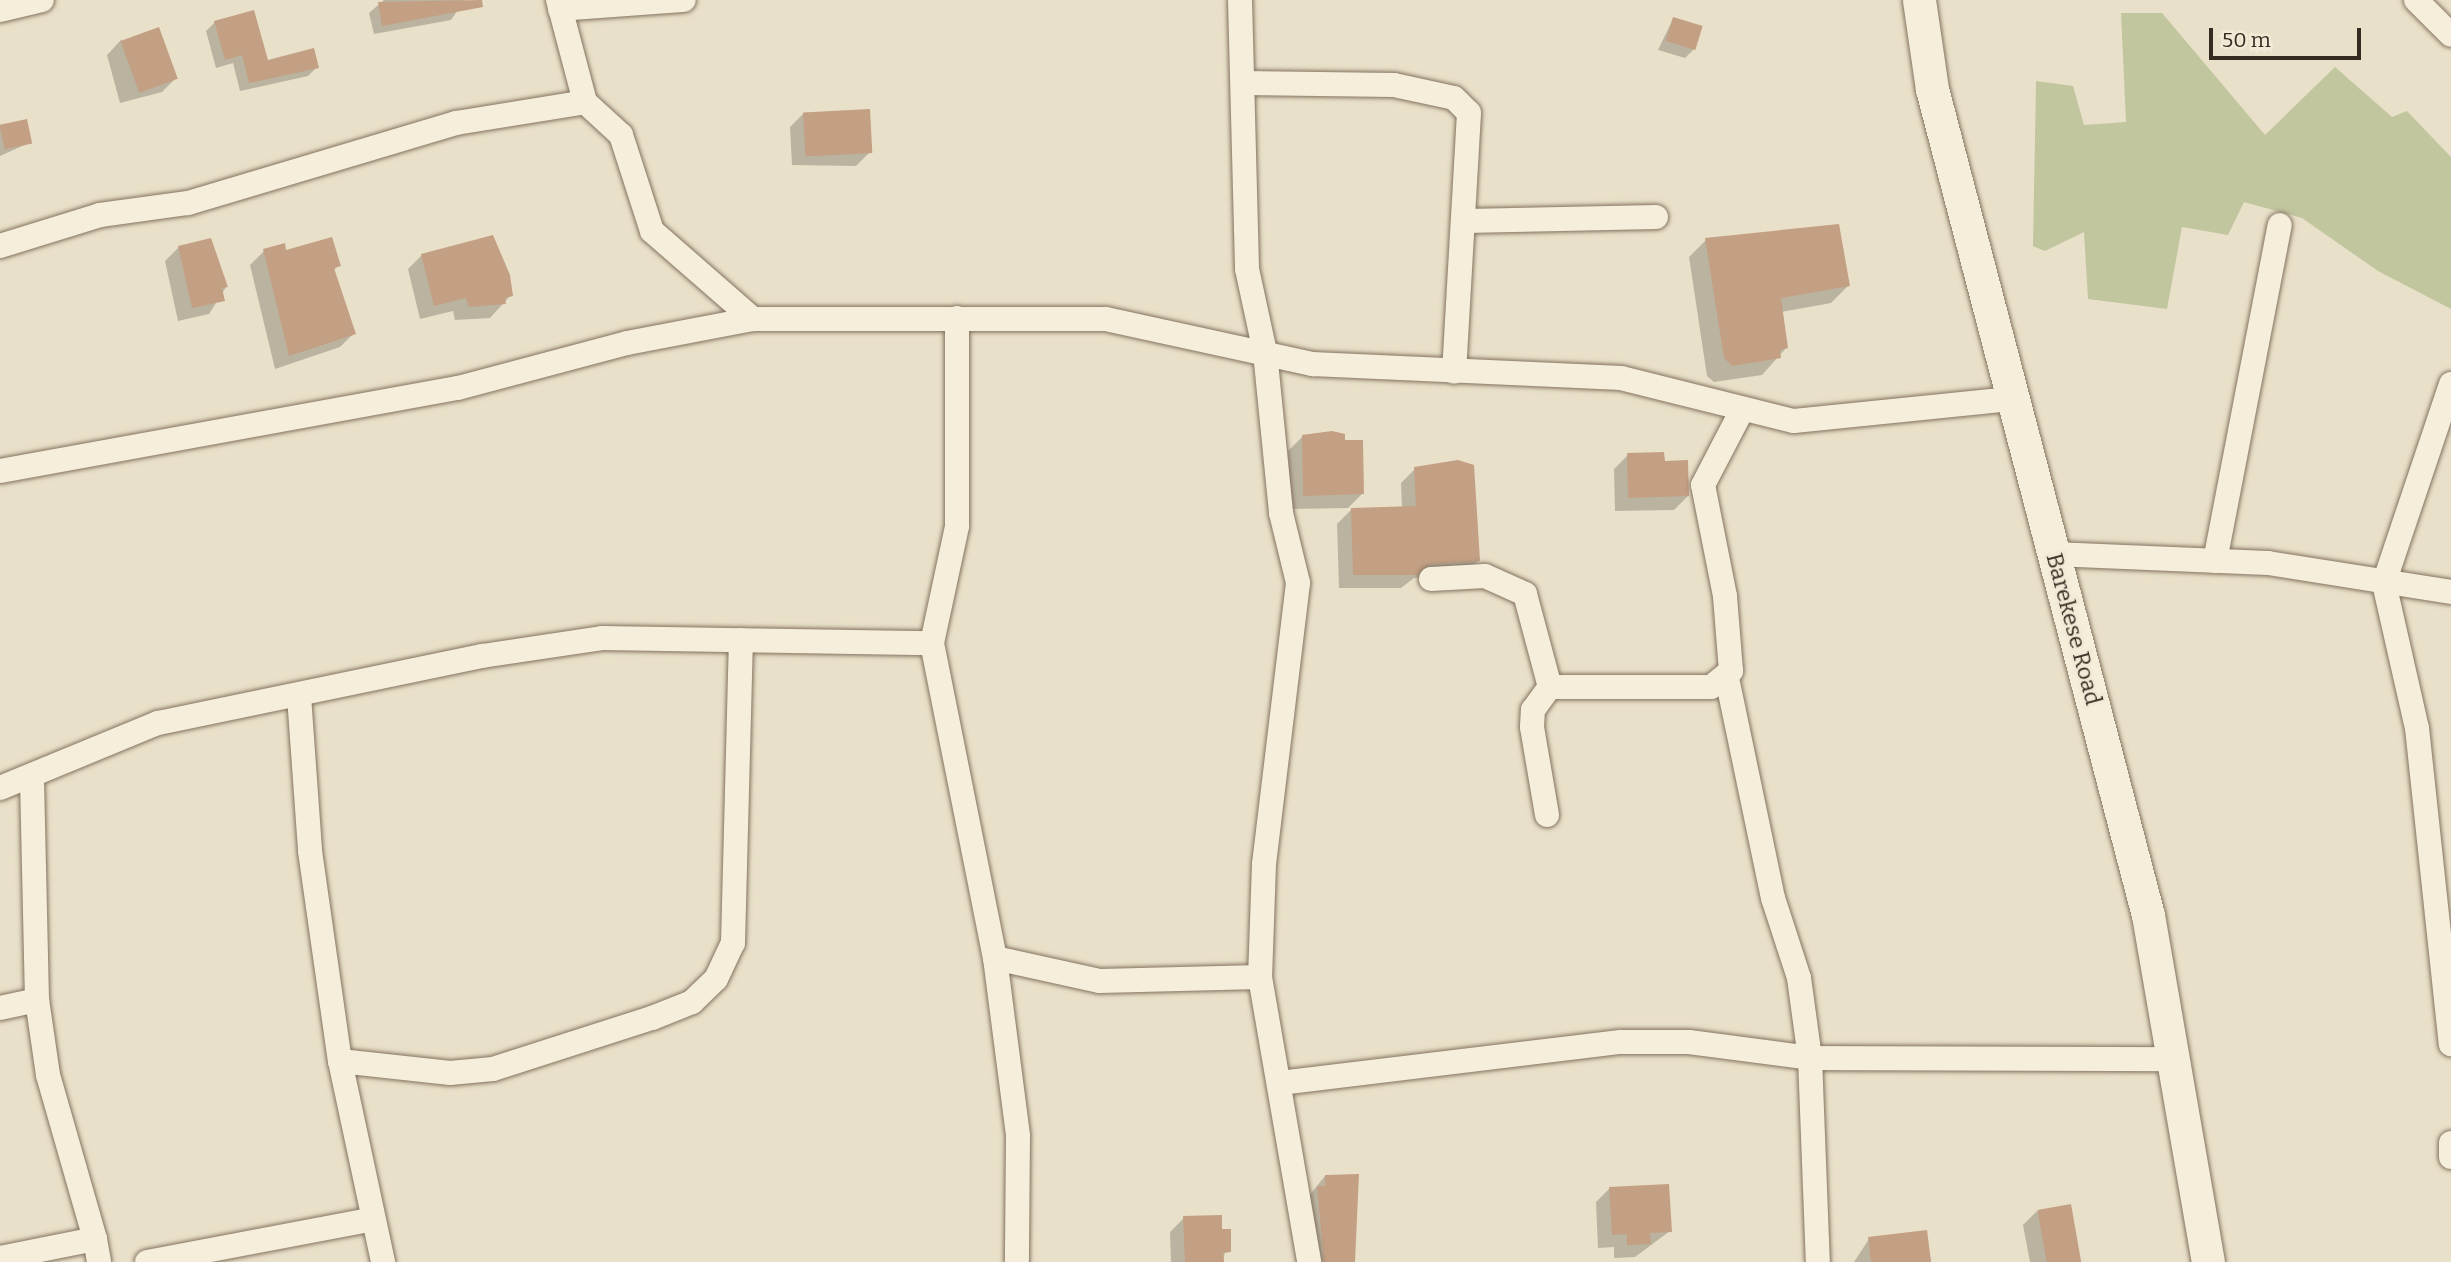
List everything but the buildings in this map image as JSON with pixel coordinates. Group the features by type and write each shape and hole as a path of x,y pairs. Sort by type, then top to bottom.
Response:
{"main road":[{"name":"Barekese Road","path":"1919,0 1932,89 2011,399 2115,774 2177,1059 2208,1262"}],"street":[{"path":"0,9 42,0"},
{"path":"684,0 559,4 585,102 621,135 652,231 753,319"},
{"path":"1240,0 1247,269 1265,352 1280,513 1298,583 1264,864 1260,977 1309,1262"},
{"path":"2416,0 2451,35"},
{"path":"1244,83 1395,85 1454,98 1471,125 1454,372"},
{"path":"0,246 100,215 188,203 456,122 585,102"},
{"path":"1466,221 1656,217"},
{"path":"2215,561 2280,225"},
{"path":"957,318 957,526 932,643 995,958 1018,1136 1012,1257"},
{"path":"0,471 457,387 627,343 753,319 1106,319 1313,364 1621,378 1742,410 1831,421 2011,399"},
{"path":"2451,384 2384,583 2442,853 2451,1044"},
{"path":"1742,410 1703,485 1726,596 1733,660 1727,678 1773,898 1799,978 1810,1058 1818,1262"},
{"path":"2053,554 2215,561 2451,592"},
{"path":"1431,579 1485,576 1525,594 1550,687"},
{"path":"0,788 32,778 158,723 299,696 482,656 601,638 932,643"},
{"path":"340,1060 450,1073 493,1069 652,1018 692,1002 716,979 733,943 741,640"},
{"path":"1547,815 1532,727 1533,710 1550,687 1563,682 1711,687 1727,678"},
{"path":"299,696 310,851 340,1060 369,1220 383,1262"},
{"path":"0,1258 97,1250 48,1075 37,1000 32,778"},
{"path":"995,958 1100,981 1260,977"},
{"path":"0,1008 37,1000"},
{"path":"1280,1083 1621,1042 1689,1042 1810,1058 2177,1059"},
{"path":"2451,1143 2451,1157"},
{"path":"146,1262 369,1220"}],"green space":[{"path":"2121,13 2162,13 2265,135 2335,67 2392,117 2407,111 2451,157 2451,309 2378,271 2302,218 2244,202 2228,235 2182,227 2167,309 2088,299 2084,232 2045,251 2033,246 2036,81 2073,86 2084,125 2126,122"}]}
